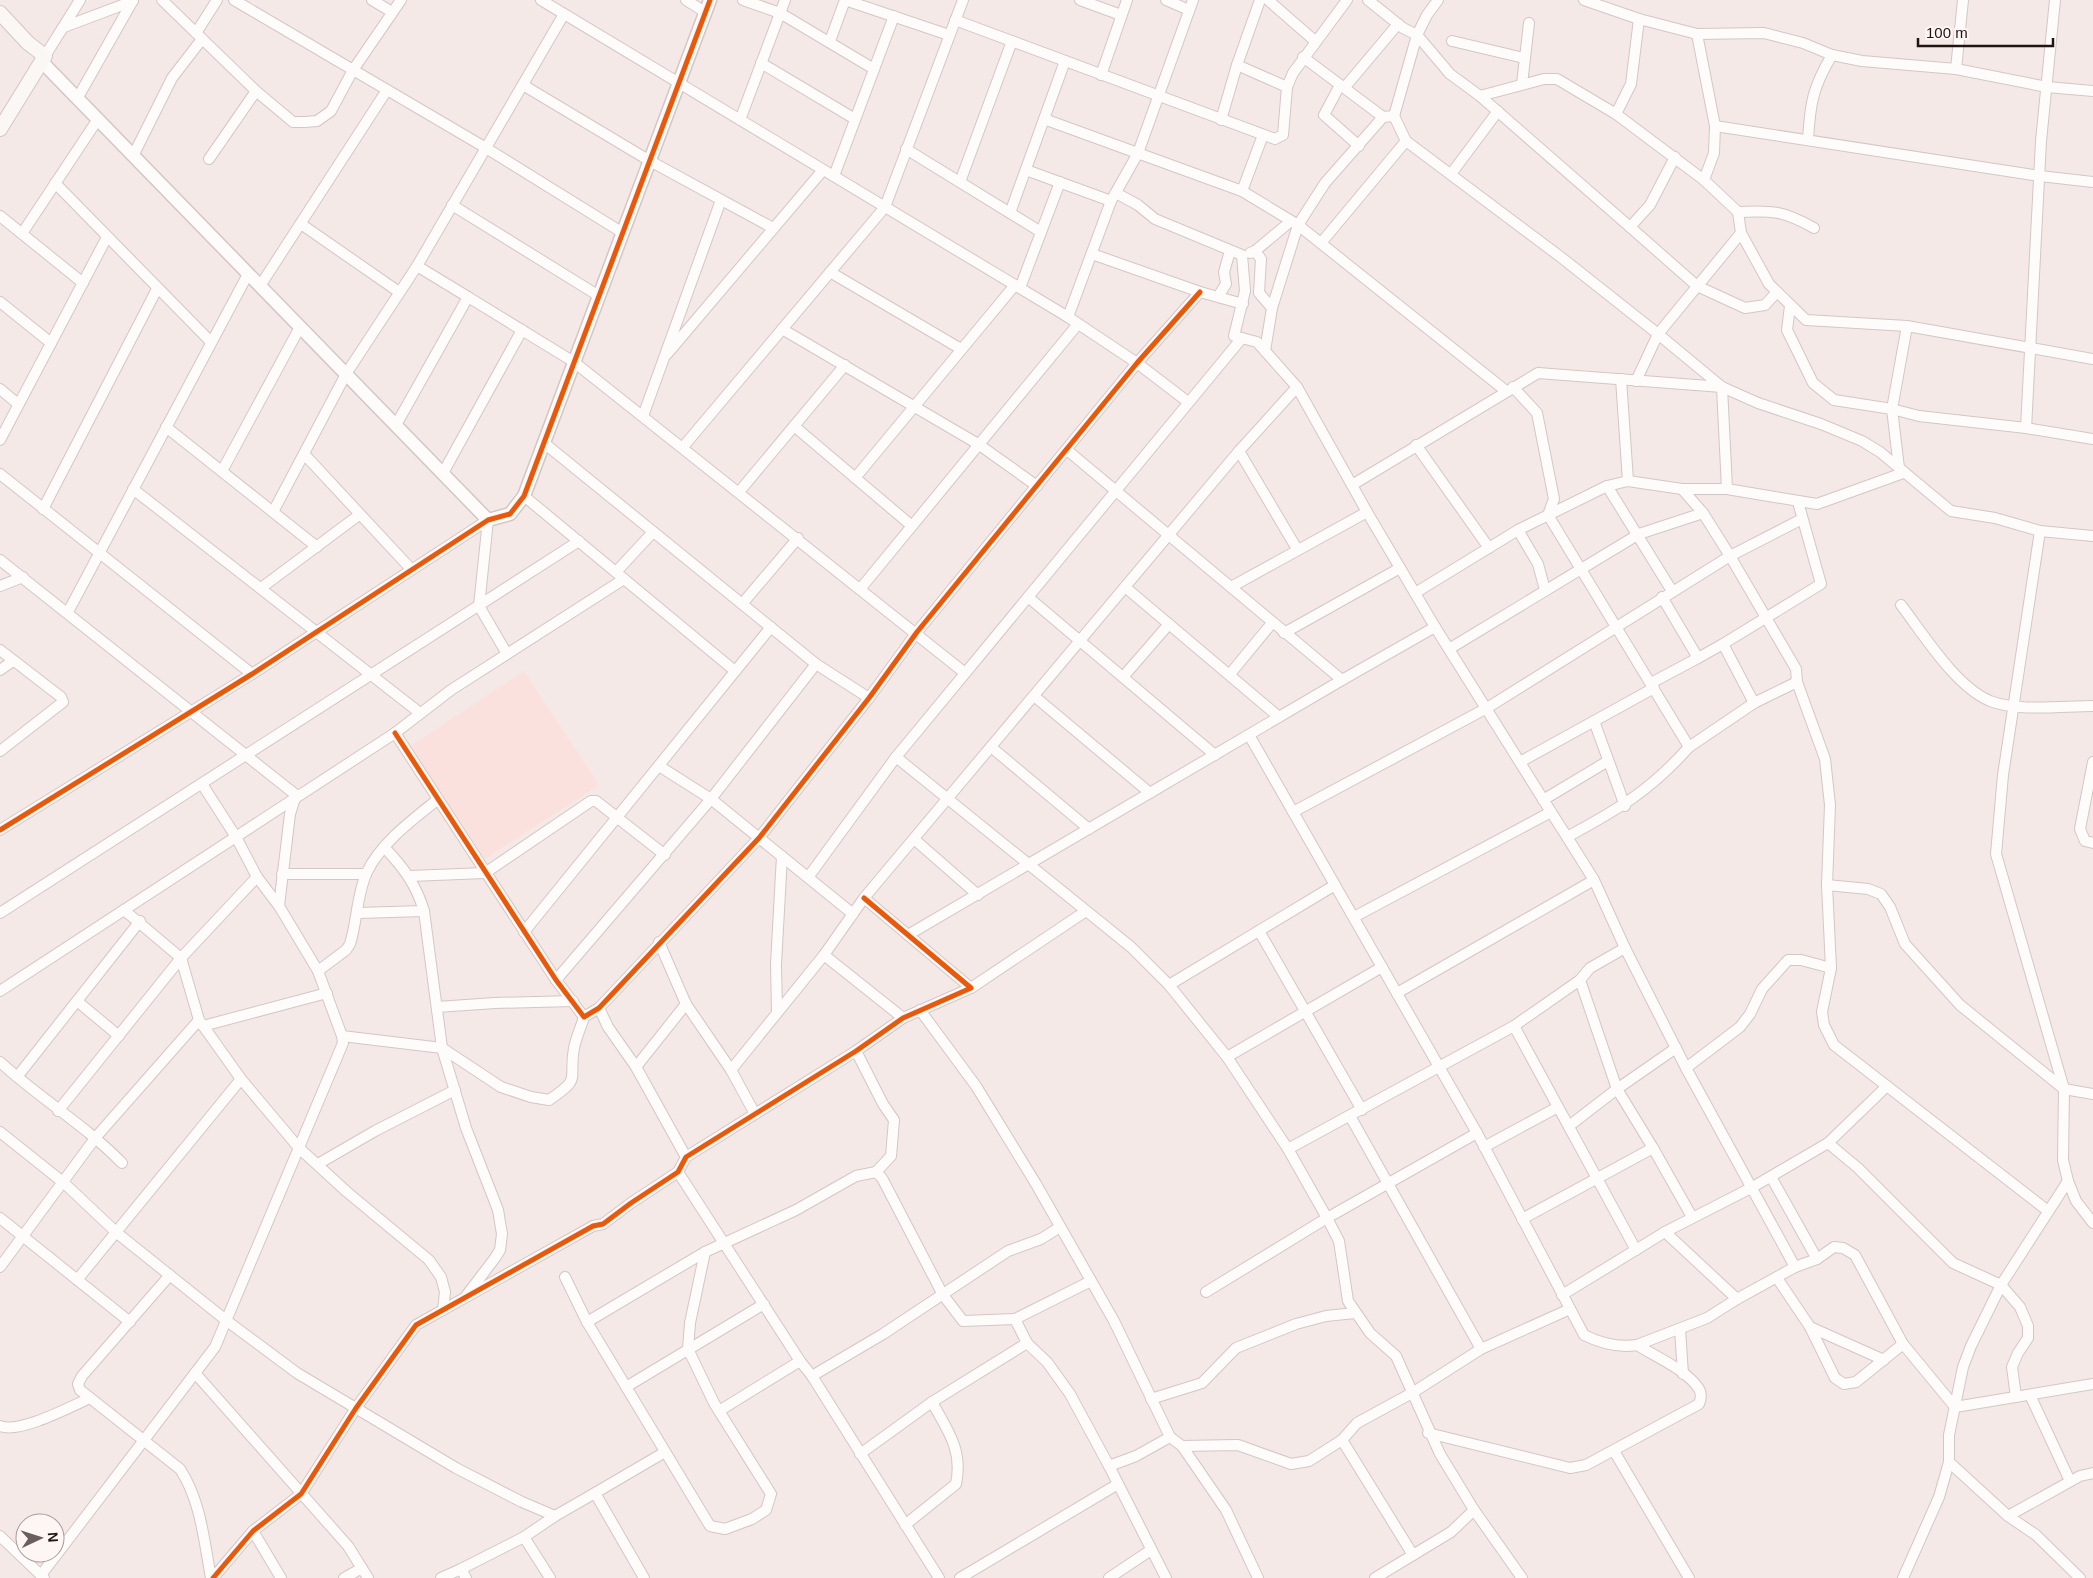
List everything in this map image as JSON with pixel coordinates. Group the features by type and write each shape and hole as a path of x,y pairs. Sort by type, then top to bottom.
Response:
{"main road":[{"path":"0,13 43,58 1,124"}],"street":[{"path":"80,0 43,58 77,99 488,520 479,606 507,654"},
{"path":"162,0 256,91 293,122 317,121 331,111 353,70 401,0"},
{"path":"133,156 172,78 199,36 217,0"},
{"path":"234,0 486,148 623,233"},
{"path":"372,0 392,12"},
{"path":"541,0 1068,317 1137,363 1188,402"},
{"path":"0,830 252,674 410,569 488,520 510,514 524,496 707,6 686,0"},
{"path":"743,0 780,13 874,68"},
{"path":"740,120 785,0"},
{"path":"830,41 845,0 950,35"},
{"path":"683,447 884,207 963,0"},
{"path":"1080,0 1121,15"},
{"path":"1101,75 1127,0"},
{"path":"1166,0 1189,10"},
{"path":"1068,317 1113,197 1138,153 1193,0"},
{"path":"1221,120 1237,65 1260,0"},
{"path":"1268,0 1315,41"},
{"path":"955,20 1221,120 1275,138 1283,135 1287,87 1303,57 1347,0"},
{"path":"1368,0 1398,24 1417,35 1450,74 1498,111 1698,286 1745,308 1765,305 1777,292"},
{"path":"1026,170 1138,205 1155,219 1230,251 1242,255 1255,252 1294,223 1325,183 1388,116 1417,35 1427,15 1438,0"},
{"path":"1584,0 1639,19 1697,34 1764,33 1803,43 1832,55 1862,61 1956,69 2047,87 2093,91"},
{"path":"1956,69 1963,0"},
{"path":"2026,428 2041,141 2055,0"},
{"path":"64,27 133,1"},
{"path":"77,99 133,1"},
{"path":"273,512 305,455 346,374 417,266 564,14"},
{"path":"834,176 894,16"},
{"path":"1616,114 1631,84 1639,19"},
{"path":"1522,84 1529,23"},
{"path":"1359,146 1324,115 1342,86 1398,24"},
{"path":"1697,34 1715,126 1714,153 1704,180"},
{"path":"960,182 1012,41"},
{"path":"1452,41 1524,58"},
{"path":"1808,140 1810,105 1815,88 1832,55"},
{"path":"1303,57 1342,86 1388,116 1406,141 1658,334 1722,387 1749,400 1821,424 1862,441 1951,511 1995,518 2040,531 2093,536"},
{"path":"1010,213 1065,61"},
{"path":"761,63 855,120"},
{"path":"1237,65 1287,87"},
{"path":"1480,96 1544,79 1557,79 1616,114 1704,180 1738,212 1741,233 1770,284 1806,320 1907,326 2093,359"},
{"path":"523,85 650,161 773,228"},
{"path":"260,286 387,90"},
{"path":"209,159 256,91"},
{"path":"1451,174 1498,111"},
{"path":"24,232 98,119"},
{"path":"1044,119 1242,190 1294,223 1321,243 1509,389 1537,413 1554,500 1548,515"},
{"path":"1715,126 2040,176 2093,182"},
{"path":"1242,190 1263,135"},
{"path":"1321,243 1406,141"},
{"path":"906,149 1042,232"},
{"path":"1630,227 1650,205 1675,157"},
{"path":"667,354 823,170"},
{"path":"855,478 961,349 1018,287 1042,232 1060,182"},
{"path":"55,183 211,342"},
{"path":"643,416 667,354 720,200"},
{"path":"452,205 599,296"},
{"path":"1738,212 1771,210 1796,218 1814,228"},
{"path":"0,216 24,232 83,282"},
{"path":"1265,351 1272,308 1294,223"},
{"path":"301,224 400,292"},
{"path":"1636,380 1658,334 1741,233"},
{"path":"0,440 107,237"},
{"path":"1219,295 1226,284 1224,272 1230,251"},
{"path":"1255,252 1261,259 1258,294 1272,308"},
{"path":"1092,254 1200,292 1219,295 1243,304"},
{"path":"1242,255 1246,277 1243,304 1234,336 1257,342 1297,387 1367,512 1435,627 1594,880 1625,948 1686,1068 1795,1267"},
{"path":"417,266 574,362 917,632 965,673"},
{"path":"830,272 961,349"},
{"path":"68,612 248,274"},
{"path":"43,508 157,289"},
{"path":"342,1036 442,1048 501,1087 531,1097 549,1100 570,1085 574,1072 574,1049 584,1018 599,1008 659,942 759,838 869,698 917,632 1137,363 1200,292"},
{"path":"396,425 468,297"},
{"path":"0,302 51,343"},
{"path":"1790,306 1787,330 1813,383 1834,400 1892,409 1919,416 2026,428 2093,439"},
{"path":"861,588 1078,324"},
{"path":"1901,470 1892,409 1907,326"},
{"path":"222,471 300,327"},
{"path":"782,328 978,444 1037,486"},
{"path":"443,473 522,330"},
{"path":"808,876 896,757 1242,338"},
{"path":"739,492 845,365"},
{"path":"1352,485 1538,373 1722,387"},
{"path":"1621,379 1628,481"},
{"path":"730,1070 824,955 864,898 1239,451 1297,387"},
{"path":"1722,387 1727,489"},
{"path":"0,389 18,404"},
{"path":"794,426 912,526"},
{"path":"166,427 317,547"},
{"path":"544,443 816,664 869,698"},
{"path":"1416,445 1489,548"},
{"path":"1067,450 1342,680"},
{"path":"1239,451 1297,549"},
{"path":"305,455 410,569"},
{"path":"1415,593 1518,530 1607,486 1628,481 1682,489 1727,489 1817,504 1901,470"},
{"path":"0,474 252,674"},
{"path":"1607,486 1639,534 1672,591"},
{"path":"133,489 420,713"},
{"path":"1682,489 1703,513 1796,669 1798,682 1825,759 1830,805 1827,885 1831,968 1822,1012 1824,1025 1834,1044 2048,1211"},
{"path":"524,496 735,672"},
{"path":"1520,762 1594,721 1821,584 1798,502"},
{"path":"1231,587 1367,512"},
{"path":"1449,649 1639,534 1703,513"},
{"path":"261,588 359,515"},
{"path":"1548,515 1689,747"},
{"path":"1294,812 1487,708 1730,556 1802,519"},
{"path":"1518,530 1538,564 1545,590"},
{"path":"2040,531 2003,775 1996,854 2064,1089 2063,1160 2068,1181 2076,1201 2093,1223"},
{"path":"0,990 236,837 296,795 395,733 420,713 620,576 653,532"},
{"path":"742,604 798,538"},
{"path":"0,913 579,541"},
{"path":"0,560 68,612 296,795"},
{"path":"1284,633 1400,568"},
{"path":"0,586 22,577"},
{"path":"1125,587 1280,717"},
{"path":"1028,597 1215,755"},
{"path":"1662,598 1698,658"},
{"path":"1901,605 1960,680 1989,700 2014,706 2093,706"},
{"path":"1230,674 1272,622"},
{"path":"1123,677 1169,624"},
{"path":"524,932 771,627"},
{"path":"908,935 1435,627"},
{"path":"1723,644 1754,703"},
{"path":"0,650 13,662 61,697 63,702 0,751"},
{"path":"0,670 13,662"},
{"path":"556,980 666,855 816,664"},
{"path":"1567,837 1625,806 1665,774 1689,747 1754,703 1798,682"},
{"path":"1034,696 1150,793"},
{"path":"1594,721 1625,806"},
{"path":"395,733 524,932 584,1018"},
{"path":"1249,734 1477,1133 1584,1335 1596,1341 1625,1347 1637,1345 1707,1318 1795,1267 1817,1260 1834,1248 1843,1248 1855,1255 1903,1344 1954,1407"},
{"path":"991,748 1089,829"},
{"path":"896,757 1028,866 1131,947 1169,985 1227,1057 1288,1149 1339,1241 1348,1301 1370,1333 1396,1356 1412,1393 1418,1402 1428,1433 1474,1510 1522,1578"},
{"path":"1543,800 1608,761"},
{"path":"2093,762 2080,829 2085,841 2093,843"},
{"path":"658,766 711,799 853,914"},
{"path":"0,1536 43,1576 215,1347 340,1049 342,1036 318,971 279,906 257,877 236,837 202,784"},
{"path":"279,906 290,814 296,795"},
{"path":"318,971 346,950 352,938 366,874 384,847 413,819 437,800"},
{"path":"410,876 485,873 591,801 600,803 666,855"},
{"path":"1354,917 1551,812"},
{"path":"914,840 978,895"},
{"path":"384,847 410,876 419,893 424,911 442,1048 466,1128 498,1210 502,1234 500,1250 464,1299"},
{"path":"777,1012 776,964 782,856"},
{"path":"282,874 366,874"},
{"path":"58,1111 181,958 257,877"},
{"path":"1397,993 1594,880"},
{"path":"1169,985 1335,885"},
{"path":"1827,885 1868,889 1881,894 1890,907 1905,944 1932,977 1960,1005 2064,1089 2093,1094"},
{"path":"864,898 971,988"},
{"path":"124,910 140,921 181,958 201,1023 240,1080 299,1148 346,1192 429,1260 441,1277 446,1292 443,1310"},
{"path":"358,913 424,911"},
{"path":"212,1578 253,1531 301,1494 356,1408 409,1332 424,1319 464,1299 593,1226 603,1224 631,1202 678,1172 686,1156 856,1051 902,1018 971,988 1086,911"},
{"path":"16,1077 140,921"},
{"path":"1259,930 1362,1110"},
{"path":"659,942 686,1004 730,1070 755,1114"},
{"path":"1288,1149 1440,1068 1514,1026 1580,980 1590,968 1625,948"},
{"path":"824,955 902,1018"},
{"path":"1686,1068 1740,1027 1750,1014 1762,989 1788,960 1801,960 1831,968"},
{"path":"1227,1057 1382,967"},
{"path":"1580,980 1617,1089 1654,1148 1692,1217"},
{"path":"0,1267 24,1238 96,1136 201,1023 327,993"},
{"path":"77,1001 119,1036"},
{"path":"437,1007 573,1001"},
{"path":"636,1067 686,1004"},
{"path":"599,1008 608,1027 636,1067 686,1156"},
{"path":"920,1010 976,1086 1060,1227 1114,1321 1170,1437 1182,1446 1226,1510 1255,1577"},
{"path":"1514,1026 1636,1250"},
{"path":"1569,1126 1617,1089 1676,1048"},
{"path":"586,1322 705,1252 796,1210 856,1176 876,1172 891,1156 894,1120 883,1104 856,1051"},
{"path":"0,1062 58,1111 96,1136 122,1163"},
{"path":"77,1280 240,1080"},
{"path":"1562,1295 1665,1232 1751,1188 1828,1143 1887,1086"},
{"path":"318,1164 375,1131 455,1090"},
{"path":"1484,1147 1558,1107"},
{"path":"1350,1116 1481,1349"},
{"path":"0,1132 64,1183 117,1233 227,1322 313,1383 456,1468 522,1502 555,1516"},
{"path":"1206,1292 1327,1218 1477,1133"},
{"path":"1828,1143 1858,1168 1953,1263 2001,1285 2020,1307 2028,1326 2028,1338 2018,1353 2012,1367 2016,1397"},
{"path":"1522,1219 1654,1148"},
{"path":"678,1172 725,1242 800,1361 812,1376 938,1578"},
{"path":"876,1172 882,1178 943,1295 963,1321 1015,1319 1091,1281"},
{"path":"1771,1177 1817,1260"},
{"path":"1903,1578 1939,1497 1949,1462 1949,1443 1954,1407 1963,1367 1971,1346 2001,1285 2068,1181"},
{"path":"0,1218 130,1322"},
{"path":"812,1376 883,1334 1008,1251 1042,1239 1060,1227"},
{"path":"1665,1232 1737,1299"},
{"path":"565,1277 586,1322 710,1526 725,1529 752,1519 766,1510 771,1494 719,1412 688,1349 690,1323 705,1252"},
{"path":"170,1275 82,1376 78,1384 80,1390 180,1469 187,1480 198,1512 212,1578"},
{"path":"1777,1278 1810,1327 1835,1378 1844,1384 1856,1382 1903,1344"},
{"path":"626,1388 764,1304"},
{"path":"1182,1446 1238,1445 1291,1464 1309,1461 1342,1440 1357,1423 1412,1393 1481,1349 1570,1309"},
{"path":"1151,1399 1202,1383 1236,1348 1296,1324 1326,1316 1355,1313"},
{"path":"1015,1319 1027,1343 1047,1362 1070,1394 1166,1578"},
{"path":"1810,1327 1884,1360"},
{"path":"1680,1328 1683,1374"},
{"path":"860,1454 932,1402 1027,1343"},
{"path":"1428,1433 1570,1468 1580,1468 1699,1404 1701,1398 1700,1390 1683,1374 1637,1345"},
{"path":"719,1412 800,1361"},
{"path":"195,1373 348,1546 368,1578"},
{"path":"1954,1407 2093,1384"},
{"path":"2030,1395 2070,1482"},
{"path":"0,1426 7,1429 20,1427 90,1398"},
{"path":"905,1525 956,1484 960,1466 955,1444 932,1402"},
{"path":"1109,1466 1136,1456 1170,1437"},
{"path":"1342,1440 1413,1555"},
{"path":"1614,1451 1689,1578"},
{"path":"440,1578 464,1573 555,1516 665,1452"},
{"path":"1949,1462 2008,1516 2036,1535 2080,1578"},
{"path":"2008,1516 2080,1476 2093,1474"},
{"path":"960,1578 1118,1484"},
{"path":"595,1493 644,1578"},
{"path":"1375,1578 1451,1532 1474,1510"},
{"path":"253,1531 281,1578"},
{"path":"524,1537 550,1578"},
{"path":"1110,1578 1151,1550"},
{"path":"344,1578 362,1568"}],"shaded area":[{"path":"524,671 599,785 485,859 410,746"}],"cycle path":[{"path":"0,830 252,674 488,520 510,514 524,496 710,0"},
{"path":"395,733 556,980 584,1017 599,1008 759,838 869,698 917,632 1137,363 1200,292"},
{"path":"213,1578 253,1531 301,1494 356,1408 416,1325 593,1226 603,1224 678,1172 686,1157 856,1051 903,1018 971,988 864,898"}]}
